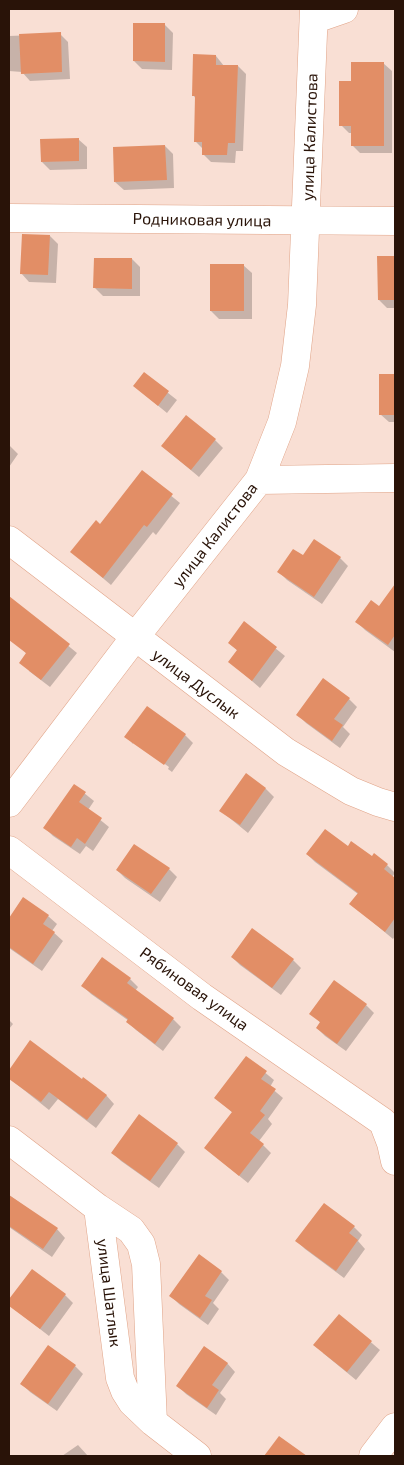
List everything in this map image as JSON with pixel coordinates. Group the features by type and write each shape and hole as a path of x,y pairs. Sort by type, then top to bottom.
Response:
{"street":[{"path":"315,14 344,9"},
{"name":"улица Калистова","path":"9,803 134,637 258,480 282,422 295,366 302,305 315,14"},
{"name":"Родниковая улица","path":"9,218 395,221"},
{"path":"258,480 395,478"},
{"name":"улица Дуслык","path":"9,540 286,752 351,791 395,808"},
{"name":"Рябиновая улица","path":"9,850 202,997 389,1122 395,1161"},
{"path":"9,1140 98,1208 131,1230 141,1244 146,1264 153,1422"},
{"name":"улица Шатлык","path":"98,1208 120,1378 125,1391 132,1402 153,1422 197,1456"},
{"path":"373,1456 395,1427"}],"building":[{"path":"133,23 165,23 165,62 133,61"},
{"path":"61,32 62,72 21,74 19,34"},
{"path":"193,54 216,55 216,65 238,65 235,143 228,143 227,155 202,155 202,142 194,142 195,96 192,96"},
{"path":"351,62 384,62 384,146 351,146 351,126 339,126 339,81 351,81"},
{"path":"79,138 79,161 41,162 40,139"},
{"path":"165,145 167,180 114,182 113,147"},
{"path":"22,234 50,235 48,275 20,274"},
{"path":"377,256 395,256 395,300 378,300"},
{"path":"94,258 132,258 132,289 93,288"},
{"path":"210,264 244,264 244,311 210,311"},
{"path":"144,372 169,391 158,406 133,386"},
{"path":"379,374 395,374 395,415 379,415"},
{"path":"186,415 216,439 191,470 161,446"},
{"path":"142,470 173,494 147,527 144,525 103,578 70,552 96,520 100,524"},
{"path":"314,539 341,557 314,597 277,572 293,549 303,555"},
{"path":"395,584 395,635 388,645 355,622 371,600 379,606"},
{"path":"9,596 70,644 41,680 19,663 26,653 9,640"},
{"path":"244,621 277,647 252,681 228,662 237,650 228,643"},
{"path":"323,678 350,698 334,719 343,725 332,741 296,715"},
{"path":"147,706 186,734 164,765 124,737"},
{"path":"246,773 266,788 240,825 219,811"},
{"path":"74,784 86,792 79,802 102,818 85,844 77,838 71,847 43,828"},
{"path":"325,829 348,846 351,841 372,856 374,853 388,864 384,869 395,878 395,918 385,932 349,904 358,893 306,854"},
{"path":"134,844 170,868 151,894 116,870"},
{"path":"23,897 49,915 43,924 55,932 33,964 9,947 9,918"},
{"path":"252,928 294,959 272,988 231,957"},
{"path":"102,957 131,978 127,983 174,1018 155,1044 126,1022 128,1019 81,986"},
{"path":"334,980 367,1004 337,1044 316,1028 320,1022 309,1014"},
{"path":"30,1040 82,1079 83,1077 107,1095 87,1120 49,1092 41,1102 9,1079 9,1070"},
{"path":"246,1056 267,1071 261,1079 276,1089 260,1111 265,1115 250,1133 264,1144 239,1176 204,1148 232,1112 214,1098"},
{"path":"139,1114 178,1143 150,1181 111,1153"},
{"path":"9,1195 58,1228 43,1249 9,1226"},
{"path":"324,1203 355,1226 349,1233 358,1240 336,1271 295,1241"},
{"path":"199,1254 222,1271 205,1296 212,1300 200,1318 169,1296"},
{"path":"32,1269 66,1294 40,1329 9,1306 9,1299"},
{"path":"339,1314 372,1341 347,1372 313,1345"},
{"path":"48,1345 76,1365 48,1404 20,1384"},
{"path":"204,1346 228,1363 212,1385 219,1390 207,1408 176,1386"},
{"path":"279,1436 307,1456 264,1456"}]}
